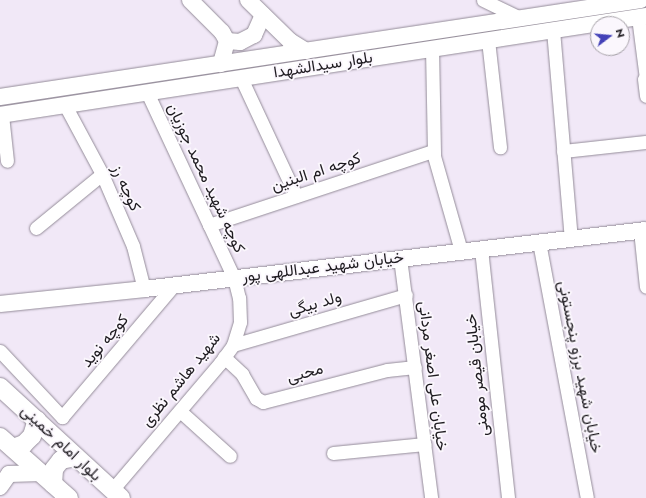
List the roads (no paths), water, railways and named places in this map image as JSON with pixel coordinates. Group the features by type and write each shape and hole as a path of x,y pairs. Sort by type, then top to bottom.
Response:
{"main road":[{"name":"بلوار امام خمینی","path":"0,387 117,494"},
{"path":"7,442 24,444 32,436 37,420"},
{"path":"7,442 69,498"},
{"path":"47,479 61,460 75,457"}],"street":[{"path":"190,0 222,32 227,41 221,64"},
{"path":"248,0 290,41 306,51"},
{"path":"483,0 520,18"},
{"name":"بلوار سیدالشهدا","path":"0,97 520,18 591,4 641,0"},
{"path":"227,41 240,42 254,35 263,15"},
{"path":"642,16 646,96"},
{"name":"بلوار سیدالشهدا","path":"1,115 642,16"},
{"path":"553,30 571,238"},
{"path":"488,40 500,147"},
{"path":"432,48 433,150 462,251"},
{"path":"259,58 266,65 264,74"},
{"path":"242,78 296,196"},
{"name":"کوچه شهید محمد جوزیان","path":"147,92 234,278"},
{"name":"کوچه رز","path":"65,105 102,174 133,246 144,289"},
{"path":"1,115 8,161"},
{"path":"564,151 646,142"},
{"name":"کوچه ام البنین","path":"209,225 433,150"},
{"path":"36,228 102,174"},
{"path":"643,230 646,287"},
{"name":"خیابان شهید عبداللهی پور","path":"0,304 173,286 643,230"},
{"name":"خیابان شهید برزو پنجستونی","path":"539,242 587,498"},
{"name":"خیابان قیصر مومنی","path":"480,249 508,498"},
{"name":"خیابان علی اصغر مردانی","path":"400,258 406,295 431,498"},
{"name":"شهید هاشم نظری","path":"117,494 180,411 233,345 240,322 239,298 234,278"},
{"name":"کوچه نوید","path":"0,350 62,418 173,286"},
{"name":"ولد بیگی","path":"233,345 406,295"},
{"name":"محبی","path":"224,357 242,374 256,398 263,402 387,370 415,367"},
{"path":"180,411 230,456"},
{"path":"333,453 424,444"},
{"path":"0,487 9,474 47,479"}]}
